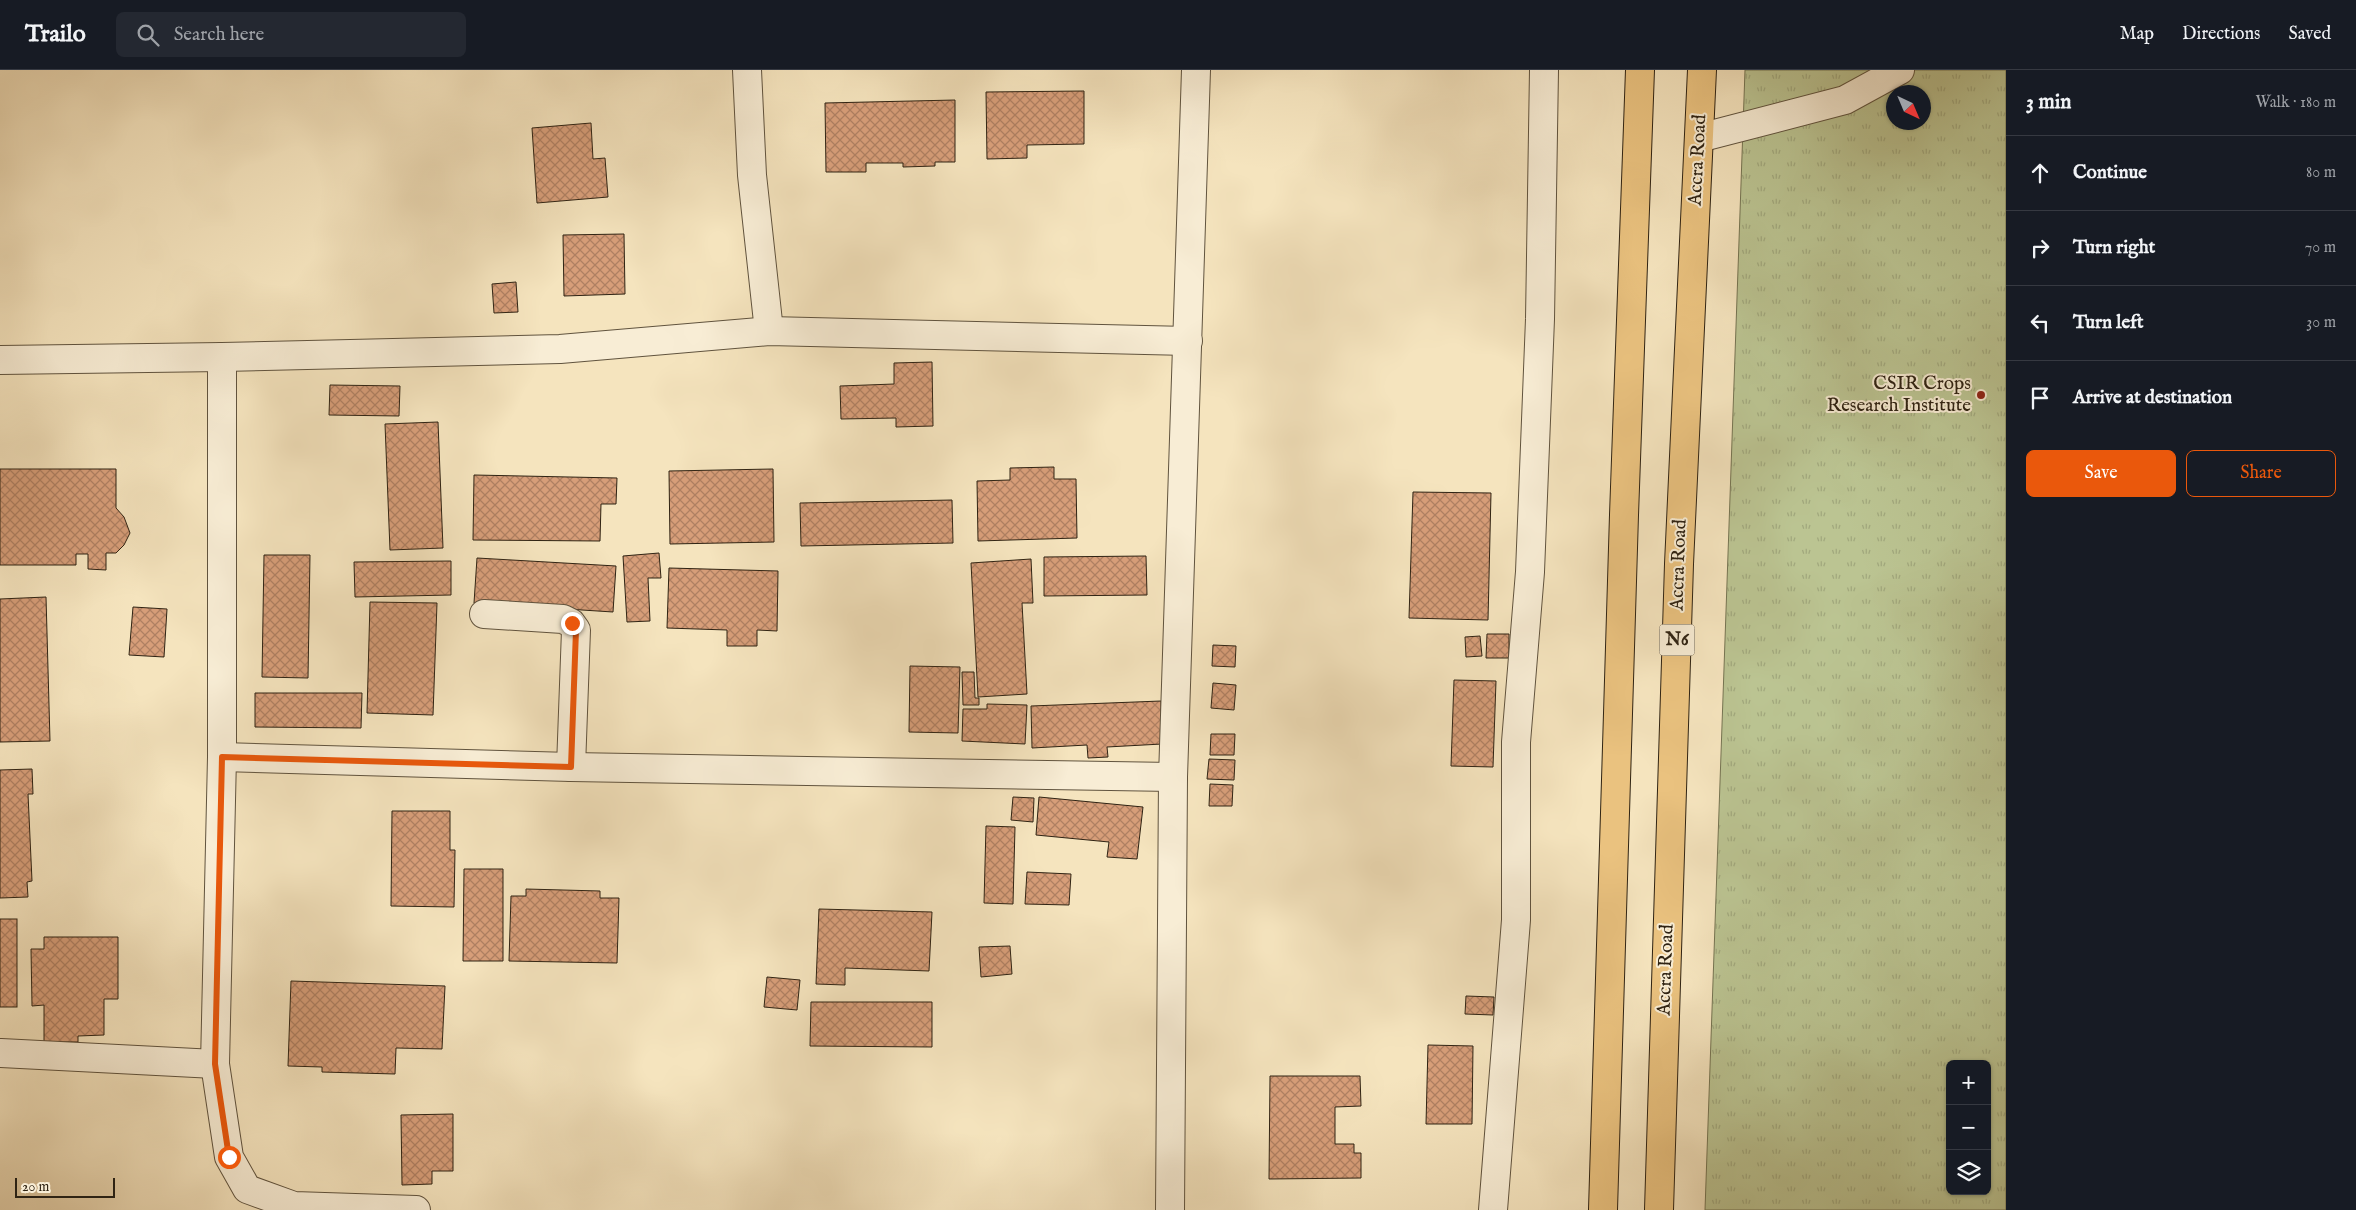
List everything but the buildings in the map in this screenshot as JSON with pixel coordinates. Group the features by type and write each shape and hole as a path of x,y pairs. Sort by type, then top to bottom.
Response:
{"highway":[{"path":"1603,1210 1624,516 1640,70"},
{"name":"Accra Road","path":"1659,1210 1679,564 1702,70"}],"street":[{"path":"747,70 752,175 769,331"},
{"path":"1170,1210 1173,777 1196,70"},
{"path":"1493,1210 1516,920 1516,742 1530,572 1540,319 1544,70"},
{"path":"1699,138 1845,100 1900,70"},
{"path":"0,360 560,349 769,331 1188,341"},
{"path":"222,357 222,757 215,1064 229,1157 247,1188 294,1206 416,1210"},
{"path":"484,614 563,619 572,623 576,630 571,767"},
{"path":"222,757 571,767 1173,777"},
{"path":"1,1053 215,1064"}],"green space":[{"path":"1745,70 2006,70 2006,1210 1705,1210"}],"place":[{"name":"CSIR Crops Research Institute","path":"1981,395"}],"route":[{"path":"229,1157 215,1064 222,757 571,767 576,661 576,630 572,623"}]}
